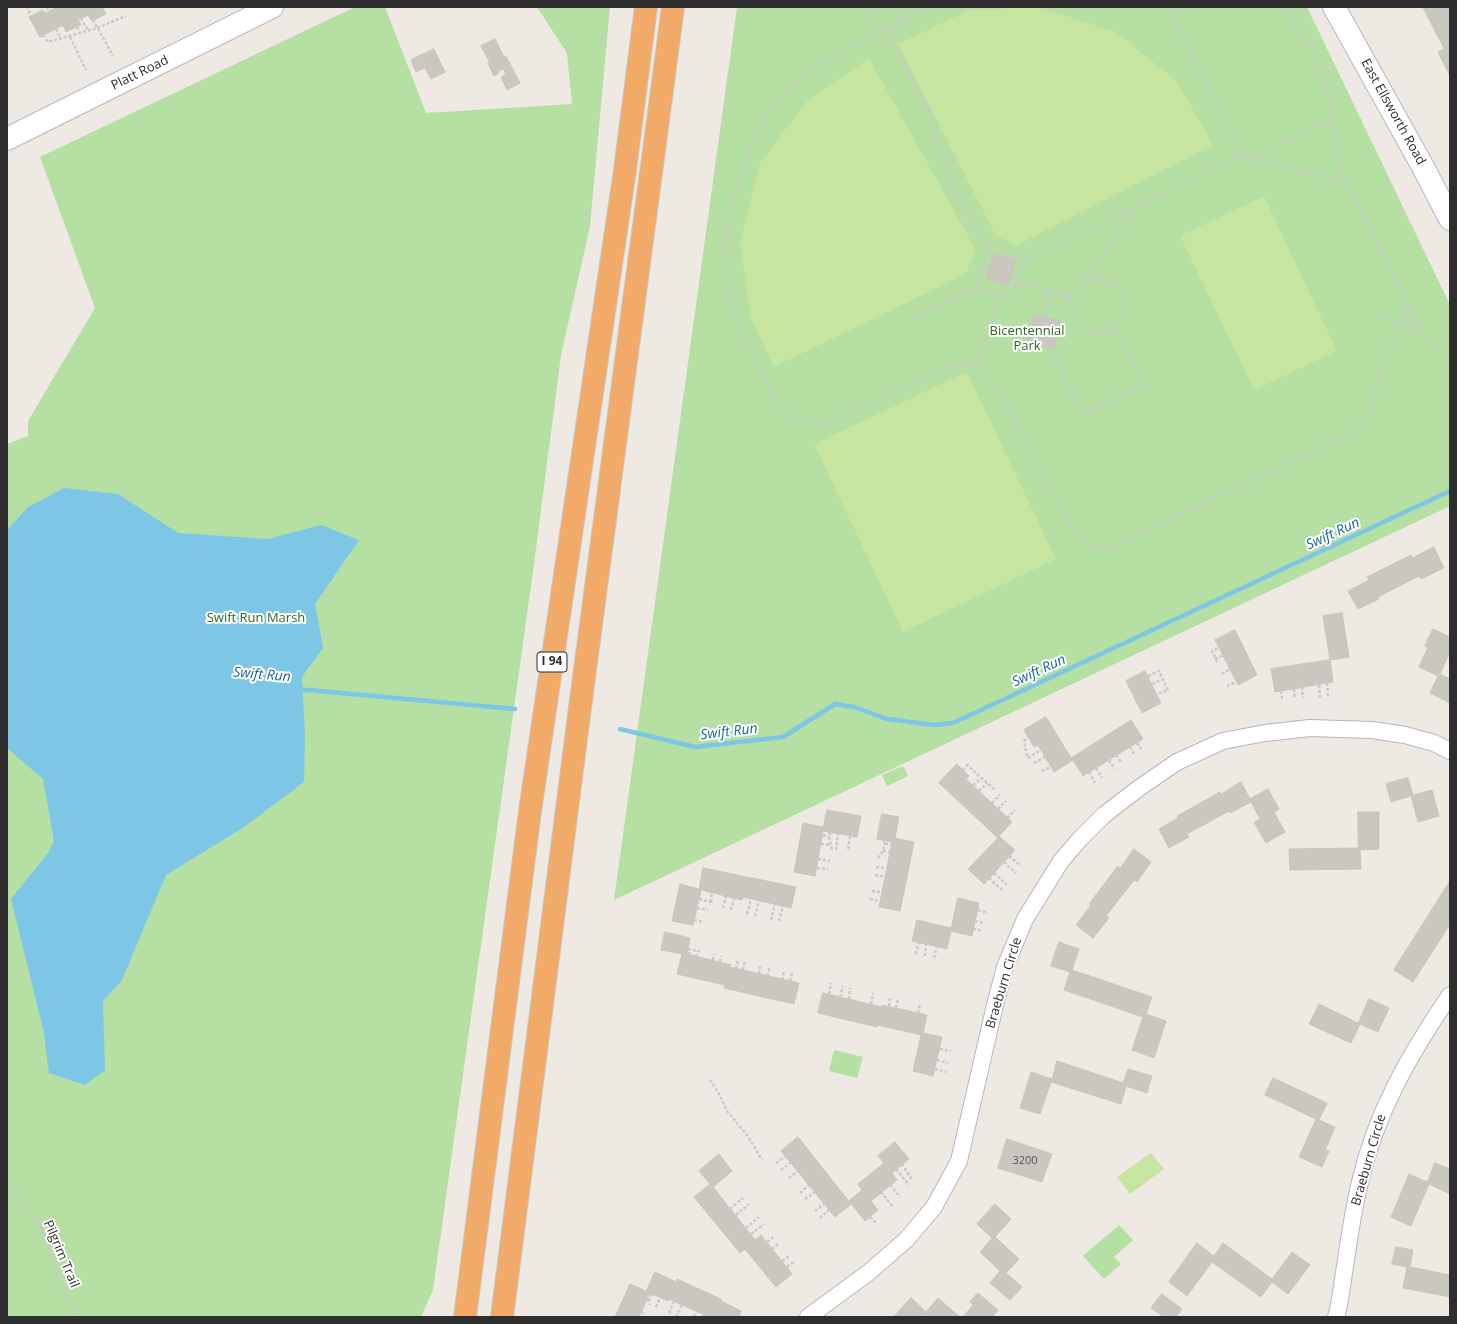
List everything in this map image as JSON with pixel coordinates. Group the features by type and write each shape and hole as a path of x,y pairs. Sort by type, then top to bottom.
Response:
{"highway":[{"name":"I 94","path":"465,1317 530,811 624,178 646,7"},
{"name":"I 94","path":"502,1317 579,715 673,7"}],"main road":[{"name":"Platt Road","path":"7,139 272,7"},
{"name":"East Ellsworth Road","path":"1334,7 1423,166 1450,219"}],"street":[{"name":"Braeburn Circle","path":"808,1317 868,1273 906,1240 934,1207 959,1161 995,1005 1006,967 1025,919 1061,861 1080,839 1104,816 1139,788 1177,762 1223,741 1265,733 1310,728 1372,730 1405,735 1434,743 1450,751"},
{"name":"Braeburn Circle","path":"1336,1317 1354,1210 1370,1145 1384,1108 1397,1081 1450,995"}],"path":[{"path":"28,7 27,8 31,16"},
{"path":"47,7 49,11"},
{"path":"864,7 879,33"},
{"path":"897,24 898,7"},
{"path":"931,7 879,33 811,72 766,112 737,184 725,242 726,284 746,345 775,398 794,417 820,424 846,415 914,381 947,367 976,363"},
{"path":"1134,7 1159,7"},
{"path":"1168,7 1244,157"},
{"path":"1284,7 1309,46 1323,73 1330,99 1342,181 1351,191 1422,331 1450,359"},
{"path":"43,35 48,42 70,37 126,16"},
{"path":"81,18 88,31"},
{"path":"93,20 113,56"},
{"path":"77,27 80,33"},
{"path":"56,29 61,39"},
{"path":"888,29 896,48 931,114 953,184 988,249 1026,261"},
{"path":"70,37 86,70"},
{"path":"1253,159 1333,118"},
{"path":"975,288 1000,297 1013,293 1016,280 1028,259 1138,206 1234,157 1253,159 1342,181"},
{"path":"1084,280 1099,279 1110,281 1119,289 1126,300 1124,316 1114,329 1098,334 1089,332 1083,328 1071,311 1070,297 1097,264 1138,206"},
{"path":"912,319 975,288 988,249"},
{"path":"1016,280 1070,297"},
{"path":"1051,291 1042,333 1084,415 1144,384 1114,329"},
{"path":"976,363 1000,297"},
{"path":"976,363 997,387 1073,532 1087,546 1107,549 1349,435 1370,414 1380,374 1409,305"},
{"path":"1382,316 1400,326 1419,326"},
{"path":"991,323 1042,333"},
{"path":"1217,662 1212,651 1219,648"},
{"path":"1215,659 1223,655"},
{"path":"1222,674 1230,669"},
{"path":"1148,676 1159,671 1168,690 1157,694"},
{"path":"1152,684 1163,679"},
{"path":"1227,686 1236,682"},
{"path":"1327,684 1328,697"},
{"path":"1319,685 1320,698"},
{"path":"1302,687 1303,698"},
{"path":"1294,689 1295,699"},
{"path":"1281,691 1282,699"},
{"path":"1028,738 1024,741 1028,757 1041,750"},
{"path":"1137,743 1141,749"},
{"path":"1130,747 1134,754"},
{"path":"1116,755 1122,763"},
{"path":"1034,763 1045,757"},
{"path":"1109,760 1114,768"},
{"path":"963,770 968,765 995,790"},
{"path":"1042,771 1051,767"},
{"path":"1096,768 1102,778"},
{"path":"1089,772 1095,783"},
{"path":"973,786 982,778"},
{"path":"979,791 987,783"},
{"path":"992,803 1000,795"},
{"path":"998,809 1006,801"},
{"path":"1007,818 1015,810"},
{"path":"830,832 829,837 832,850"},
{"path":"836,850 838,834"},
{"path":"822,836 829,837"},
{"path":"848,849 850,836"},
{"path":"878,858 883,851 885,842 891,844"},
{"path":"821,844 831,845"},
{"path":"883,851 890,852"},
{"path":"1010,856 1021,866"},
{"path":"818,859 830,861"},
{"path":"1004,862 1016,873"},
{"path":"876,867 887,868"},
{"path":"816,868 828,869"},
{"path":"994,872 1007,885"},
{"path":"875,875 885,877"},
{"path":"989,878 1003,891"},
{"path":"872,891 882,892"},
{"path":"699,899 710,904 712,893"},
{"path":"723,908 726,896"},
{"path":"730,910 734,898"},
{"path":"747,914 751,899"},
{"path":"870,899 880,901"},
{"path":"755,916 759,901"},
{"path":"771,920 774,904"},
{"path":"778,921 782,906"},
{"path":"697,908 708,910"},
{"path":"978,910 988,913"},
{"path":"694,920 704,922"},
{"path":"975,921 985,924"},
{"path":"973,929 983,931"},
{"path":"916,954 919,942"},
{"path":"925,956 926,944"},
{"path":"934,958 937,947"},
{"path":"689,955 689,949 699,951 696,956"},
{"path":"713,960 714,954"},
{"path":"720,962 721,956"},
{"path":"736,969 738,960"},
{"path":"743,970 745,962"},
{"path":"759,974 760,965"},
{"path":"768,976 770,967"},
{"path":"782,980 784,971"},
{"path":"790,981 792,973"},
{"path":"829,994 831,983"},
{"path":"840,997 843,986"},
{"path":"849,999 850,988"},
{"path":"871,1004 873,993"},
{"path":"888,1006 890,997"},
{"path":"896,1008 898,998"},
{"path":"918,1013 920,1004"},
{"path":"940,1049 951,1051"},
{"path":"937,1060 948,1063"},
{"path":"935,1069 946,1072"},
{"path":"710,1080 718,1092 727,1112 747,1135 762,1160"},
{"path":"776,1163 786,1156"},
{"path":"781,1170 791,1162"},
{"path":"902,1164 912,1180"},
{"path":"896,1170 909,1185"},
{"path":"788,1178 798,1171"},
{"name":"Pilgrim Trail","path":"7,1184 18,1192 29,1213 34,1217 43,1232 49,1248 49,1254 53,1260 58,1276 63,1283 68,1298 79,1317"},
{"path":"800,1193 809,1185"},
{"path":"890,1185 900,1198"},
{"path":"805,1199 815,1192"},
{"path":"881,1192 893,1207"},
{"path":"730,1209 743,1198"},
{"path":"736,1216 749,1204"},
{"path":"815,1211 824,1204"},
{"path":"820,1218 829,1210"},
{"path":"746,1228 759,1217"},
{"path":"870,1217 877,1224"},
{"path":"751,1234 764,1224"},
{"path":"767,1242 774,1237"},
{"path":"772,1249 779,1243"},
{"path":"782,1261 790,1256"},
{"path":"787,1267 794,1262"},
{"path":"650,1305 648,1300 652,1294"},
{"path":"656,1307 660,1298"},
{"path":"669,1313 674,1301"},
{"path":"676,1317 682,1305"},
{"path":"641,1312 646,1314"},
{"path":"694,1317 697,1312"}],"green space":[{"name":"Swift Run Marsh","path":"355,7 385,7 426,113 572,104 567,53 537,7 610,7 590,226 561,355 534,564 433,1290 421,1317 7,1317 7,444 28,436 28,421 95,308 40,157"},
{"name":"Bicentennial Park","path":"737,7 1307,7 1450,305 1450,506 614,900"},
{"path":"1039,7 1116,32 1177,81 1213,145 1017,245 996,236 898,44 970,10"},
{"path":"869,58 976,250 966,274 774,367 751,319 740,242 760,163 807,101"},
{"path":"1264,196 1337,351 1254,390 1180,236"},
{"path":"967,372 1056,559 903,632 814,444"},
{"path":"903,766 908,776 887,786 882,775"},
{"path":"834,1050 863,1057 857,1078 829,1071"},
{"path":"1151,1153 1164,1169 1130,1194 1117,1177"},
{"path":"1119,1225 1133,1240 1114,1257 1121,1264 1104,1279 1083,1256"}],"water":[{"path":"64,488 118,494 178,533 268,539 321,525 359,540 315,604 323,648 302,677 305,736 304,782 244,827 166,875 122,980 103,1001 105,1070 85,1085 49,1073 44,1033 11,899 48,853 54,841 43,779 7,748 7,530 28,507"}],"building":[{"path":"57,7 102,7 106,14 92,21 88,15 78,20 81,25 66,32 63,25 40,37 29,17 43,10 45,13"},
{"path":"1423,7 1450,7 1450,76 1438,52 1444,49"},
{"path":"495,39 520,83 507,90 501,77 506,74 503,69 498,71 499,73 494,76 488,63 490,63 481,46"},
{"path":"434,49 445,72 431,79 425,68 416,72 411,60"},
{"path":"994,254 1016,261 1009,285 986,278"},
{"path":"1033,315 1060,321 1054,348 1028,342"},
{"path":"1434,547 1444,568 1421,579 1419,576 1358,609 1348,591 1369,580 1367,577 1411,555 1412,558"},
{"path":"1342,613 1349,657 1330,660 1323,616"},
{"path":"1433,629 1450,637 1450,652 1440,674 1450,679 1450,703 1430,693 1438,676 1419,667 1428,647 1425,646"},
{"path":"1235,630 1257,675 1238,685 1215,640"},
{"path":"1330,660 1333,682 1275,692 1271,669"},
{"path":"1145,671 1161,703 1142,713 1126,681"},
{"path":"1046,717 1071,758 1131,720 1143,739 1083,776 1073,760 1054,772 1038,745 1034,747 1024,730"},
{"path":"957,764 969,776 966,779 1012,822 999,836 1015,850 984,884 968,869 998,838 939,783"},
{"path":"1408,778 1413,795 1432,790 1439,816 1418,822 1411,796 1391,802 1386,784"},
{"path":"1241,782 1250,799 1268,789 1279,809 1274,812 1285,832 1266,843 1254,822 1260,819 1251,802 1230,813 1229,811 1187,834 1189,837 1169,848 1159,829 1178,818 1177,816 1220,792 1221,794"},
{"path":"827,810 861,816 857,837 823,831 815,876 794,872 803,823 823,827"},
{"path":"1358,812 1379,812 1379,849 1360,850 1361,869 1290,870 1289,849 1358,848"},
{"path":"882,814 899,817 895,838 914,842 900,911 879,907 892,842 877,839"},
{"path":"1134,849 1151,862 1137,882 1134,880 1106,916 1109,918 1093,938 1076,925 1091,905 1089,904 1118,866 1120,868"},
{"path":"703,868 796,887 791,908 743,897 742,900 701,890 693,925 672,921 680,884 699,889"},
{"path":"1450,881 1450,924 1413,982 1394,970"},
{"path":"958,898 979,903 972,936 951,931 947,949 912,941 917,920 951,928"},
{"path":"665,932 690,938 687,954 731,965 730,967 799,983 794,1004 724,988 725,985 677,974 682,954 661,950"},
{"path":"1059,942 1079,949 1072,970 1152,997 1146,1014 1166,1021 1154,1058 1132,1050 1143,1017 1064,990 1070,972 1051,966"},
{"path":"823,993 882,1007 882,1005 927,1015 923,1033 942,1037 933,1076 913,1071 921,1035 878,1025 877,1027 818,1013"},
{"path":"1369,999 1389,1008 1378,1032 1360,1024 1351,1043 1309,1024 1319,1004 1358,1023"},
{"path":"1057,1061 1123,1083 1128,1069 1152,1076 1147,1093 1126,1086 1121,1104 1051,1082 1040,1114 1020,1108 1031,1072 1052,1079"},
{"path":"1273,1078 1327,1103 1319,1120 1335,1127 1325,1150 1329,1151 1322,1167 1299,1157 1316,1119 1265,1095"},
{"path":"798,1137 851,1204 835,1217 781,1151"},
{"path":"1007,1139 1052,1154 1042,1182 998,1168"},
{"path":"895,1142 909,1159 892,1173 897,1180 871,1201 878,1210 865,1221 849,1201 862,1190 858,1184 884,1163 878,1156"},
{"path":"719,1154 732,1171 713,1187 755,1240 761,1235 792,1274 776,1287 745,1249 740,1253 694,1197 710,1184 699,1171"},
{"path":"1435,1163 1450,1169 1450,1194 1429,1184 1411,1226 1391,1217 1409,1174 1427,1182"},
{"path":"995,1204 1011,1219 995,1237 1019,1259 1006,1273 1022,1287 1010,1300 990,1283 1000,1271 980,1252 992,1238 977,1224"},
{"path":"1197,1243 1214,1256 1223,1243 1272,1279 1292,1252 1310,1265 1288,1294 1272,1282 1261,1297 1212,1262 1187,1296 1169,1282"},
{"path":"1396,1247 1413,1250 1410,1267 1450,1275 1450,1297 1403,1288 1407,1267 1392,1264"},
{"path":"655,1272 676,1282 677,1279 721,1299 721,1301 741,1311 739,1317 709,1317 669,1299 668,1301 650,1293 639,1317 615,1317 630,1284 646,1291"},
{"path":"978,1293 998,1310 992,1317 963,1317 973,1305 970,1302"},
{"path":"1162,1294 1182,1309 1176,1317 1164,1317 1151,1308"},
{"path":"911,1298 926,1312 938,1298 960,1317 928,1317 926,1314 923,1317 894,1317"}],"waterway":[{"name":"Swift Run","path":"620,729 695,747 783,737 835,704 854,707 887,719 934,725 953,723 1450,491"},
{"name":"Swift Run","path":"297,689 515,709"}]}
